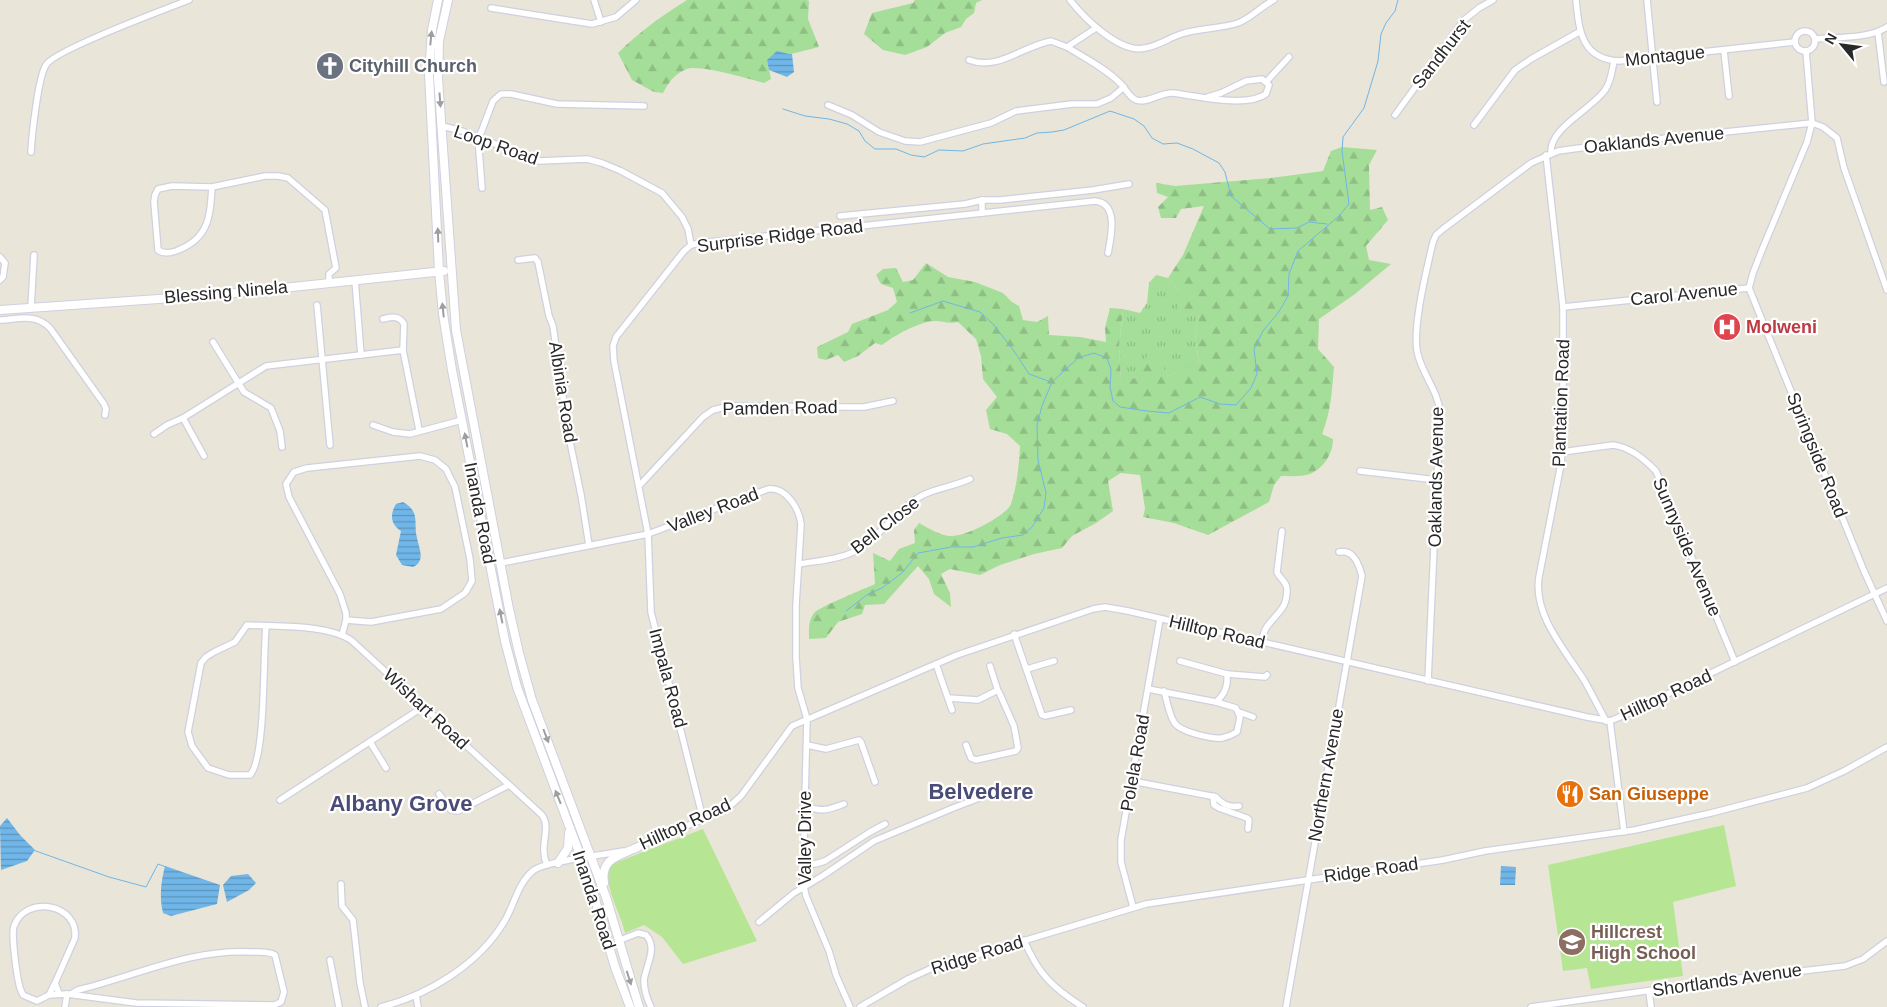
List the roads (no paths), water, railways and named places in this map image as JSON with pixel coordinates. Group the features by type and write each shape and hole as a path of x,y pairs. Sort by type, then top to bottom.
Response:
{"main road":[{"name":"Inanda Road","path":"438,0 432,30 429,74 439,271 446,336 462,420 505,641 513,672 525,710 581,859 615,967 630,1007"},
{"name":"Inanda Road","path":"448,0 438,52 438,78 456,330 519,653 530,691 606,897 639,1007"},
{"path":"436,198 439,191 439,177 445,175"},
{"name":"Blessing Ninela","path":"0,310 216,295 451,270"},
{"path":"446,336 456,330"},
{"path":"558,863 569,843 569,826"},
{"path":"606,897 602,873 605,865 638,847"}],"street":[{"path":"31,152 43,72 50,59 126,24 189,0"},
{"path":"594,0 601,22"},
{"path":"491,8 592,24 616,17 636,0"},
{"path":"1070,0 1096,28 1115,41 1144,49 1186,33 1236,24 1252,16 1274,0"},
{"name":"Sandhurst","path":"1395,115 1464,20 1493,0"},
{"name":"Montague","path":"1576,0 1580,32 1590,50 1600,57 1614,61 1724,51 1795,42"},
{"path":"1647,0 1657,102"},
{"path":"1067,47 1096,28"},
{"path":"1815,39 1878,32 1887,28"},
{"path":"1805,31 1811,33 1815,39 1812,48 1806,51 1797,48 1795,42 1799,33 1805,31"},
{"path":"1474,125 1516,70 1537,55 1580,32"},
{"path":"1878,32 1884,82"},
{"path":"969,60 980,64 997,61 1051,41 1067,47 1105,70 1124,87 1131,97 1138,101 1168,93 1208,97 1255,100 1268,92 1269,87 1260,78 1246,81 1208,97"},
{"path":"1724,51 1729,96"},
{"name":"Carol Avenue","path":"1563,307 1750,288 1753,273 1807,142 1812,123 1806,51"},
{"path":"1266,82 1289,57"},
{"path":"1549,154 1551,145 1557,135 1604,92 1611,77 1614,61"},
{"path":"828,105 852,115 879,132 905,141 920,142 991,123 1016,111 1072,104 1097,104 1111,98 1124,87"},
{"path":"482,188 479,138 493,100 501,94 511,94 557,104 644,106"},
{"path":"1812,123 1828,129 1837,138 1844,168 1887,290"},
{"name":"Oaklands Avenue","path":"1428,681 1439,405 1418,358 1415,339 1436,234 1525,167 1549,154 1563,150 1609,144 1812,123"},
{"name":"Loop Road","path":"442,126 539,161 587,159 621,170 662,193 682,217 688,229 691,245"},
{"name":"Plantation Road","path":"1549,154 1563,307 1562,452 1538,590 1548,624 1608,721 1624,832"},
{"path":"212,187 208,223 202,235 177,250 165,253 158,250 154,202 158,189 172,186 212,187 265,176 278,176 292,180 326,212 336,268 329,274 329,282"},
{"path":"840,216 1093,190 1129,184"},
{"path":"982,200 982,213"},
{"name":"Surprise Ridge Road","path":"648,534 614,361 613,346 614,340 624,326 678,257 691,245 1081,202 1101,202 1108,207 1111,213 1112,229 1108,253"},
{"path":"30,307 34,255"},
{"path":"0,258 5,263 3,277 0,280"},
{"name":"Albinia Road","path":"518,260 535,258 538,262 548,316 553,326 568,432 582,495 590,546"},
{"path":"355,280 361,355"},
{"name":"Springside Road","path":"1750,288 1874,594 1887,621"},
{"path":"317,305 330,445"},
{"path":"383,319 395,317 403,322 403,350 419,430"},
{"path":"0,320 34,318 44,322 104,404 106,408 105,414"},
{"path":"214,342 244,392 271,408 280,431 282,447"},
{"path":"154,434 266,366 321,358 403,350"},
{"name":"Pamden Road","path":"639,486 699,421 709,412 718,408 728,406 846,408 864,407 893,401"},
{"path":"183,418 204,456"},
{"path":"373,425 410,434 419,430 462,420"},
{"name":"Sunnyside Avenue","path":"1562,452 1613,445 1619,446 1639,456 1656,471 1735,662"},
{"path":"342,634 346,613 340,594 289,497 286,484 294,472 307,468 420,456 435,460 446,469 455,487 470,559 472,581 465,594 442,609 371,622 346,620"},
{"path":"1360,470 1437,480"},
{"name":"Bell Close","path":"799,564 840,557 853,552 868,542 896,515 923,495 960,484 970,479"},
{"name":"Valley Road","path":"501,563 648,534 762,490 775,488 788,497 800,519 796,612 796,672 807,719"},
{"path":"1261,642 1267,626 1281,612 1287,590 1278,576 1282,531"},
{"name":"Impala Road","path":"648,534 651,612 703,819"},
{"name":"Northern Avenue","path":"1286,1007 1362,576 1354,558 1345,551 1339,552"},
{"name":"Hilltop Road","path":"547,864 638,847 726,809 736,801 790,728 936,664 1014,634 1098,608 1113,608 1608,721 1887,588"},
{"name":"Polela Road","path":"1133,907 1120,854 1160,619"},
{"name":"Wishart Road","path":"266,626 262,714 255,766 250,775 230,775 212,770 204,765 192,746 188,726 201,663 206,657 236,642 247,625 266,626 327,630 342,634 351,640 544,819 546,828 543,853 547,864"},
{"path":"1014,634 1042,715 1071,710"},
{"path":"1027,669 1054,661"},
{"path":"1180,662 1227,674 1265,677 1267,675"},
{"path":"936,664 952,710"},
{"path":"966,746 971,758 976,760 1016,751 1018,748 1014,726 998,691 990,666"},
{"path":"1216,702 1226,689 1227,674"},
{"path":"1148,689 1216,702 1236,708 1239,712 1253,717"},
{"path":"948,698 978,700 998,691"},
{"path":"1164,692 1173,722 1177,726 1197,734 1223,738 1237,732 1239,712"},
{"path":"280,800 424,707"},
{"name":"Valley Drive","path":"807,719 802,862 804,888 836,975 850,1007"},
{"path":"806,746 826,749 859,740 875,782"},
{"path":"370,742 386,768"},
{"name":"Ridge Road","path":"860,1007 924,971 1133,907 1443,860 1485,851 1624,832 1711,813 1808,788 1887,747"},
{"path":"1132,781 1213,796 1226,805 1232,807 1239,806"},
{"path":"439,794 451,810 458,811 509,785"},
{"path":"759,922 794,893 874,841 946,810 995,792"},
{"path":"1213,796 1214,805 1247,818 1249,820 1248,828"},
{"path":"804,805 821,811 844,804"},
{"path":"802,862 815,864 825,861 884,824"},
{"path":"381,1007 416,995 450,977 469,962 500,928 528,875 537,868 547,864"},
{"path":"341,884 342,906 353,920 360,983 365,1007"},
{"path":"49,995 75,938 76,930 70,917 59,910 40,906 31,908 21,914 14,928 18,984 23,995 29,999 37,1001 49,995 69,994 136,1003 274,1005 281,1002 284,992 275,955 270,952 240,951 201,954 78,990 69,994 65,1007"},
{"path":"618,941 638,933 646,935 650,940 651,951 644,986 651,1007"},
{"path":"1024,940 1036,966 1046,979 1083,1007"},
{"name":"Shortlands Avenue","path":"1531,1007 1757,975 1845,966 1863,959 1887,942"},
{"path":"330,960 339,1007"},
{"path":"55,983 59,994"},
{"path":"1649,991 1651,1007"},
{"path":"416,995 418,1007"}],"water":[{"path":"777,51 792,54 794,72 787,77 769,70 767,60"},
{"path":"403,502 409,506 414,514 420,550 421,558 413,567 402,565 396,555 401,531 393,522 392,515 396,504"},
{"path":"7,818 35,850 27,861 1,870 0,826"},
{"path":"165,866 220,885 217,904 171,916 163,913 161,889"},
{"path":"1501,866 1516,867 1515,885 1500,885"},
{"path":"248,874 256,883 249,890 227,902 223,885 231,876"}],"waterway":[{"path":"846,611 868,594 882,588 903,572 918,553 951,547 973,547 1002,538 1023,535 1032,527 1044,508 1046,493 1038,460 1037,425 1042,406 1052,382 1078,358 1094,353 1107,358 1111,369 1110,387 1113,401 1120,407 1169,413 1200,397 1220,404 1236,405 1251,388 1257,374 1254,349 1263,331 1278,313 1288,296 1289,274 1298,251 1339,216 1349,204 1342,151 1343,137 1364,108 1378,61 1381,34 1395,11 1398,0"},
{"path":"783,109 805,116 829,119 847,124 859,131 865,141 875,149 896,149 911,155 924,157 939,150 963,151 983,144 1025,138 1037,133 1064,130 1110,111 1134,119 1144,126 1152,138 1163,144 1177,143 1219,163 1225,172 1231,196 1270,229 1297,228 1309,222 1327,224"},
{"path":"910,313 943,301 980,312 993,324 1029,374 1051,382"},
{"path":"33,850 109,877 146,887 158,864 166,867"}],"place":[{"name":"Cityhill Church","path":"330,66"},
{"name":"Molweni","path":"1727,327"},
{"name":"San Giuseppe","path":"1570,794"},
{"name":"Hillcrest High School","path":"1572,942"}],"district":[{"name":"Belvedere","path":"981,791"},
{"name":"Albany Grove","path":"401,803"}]}
